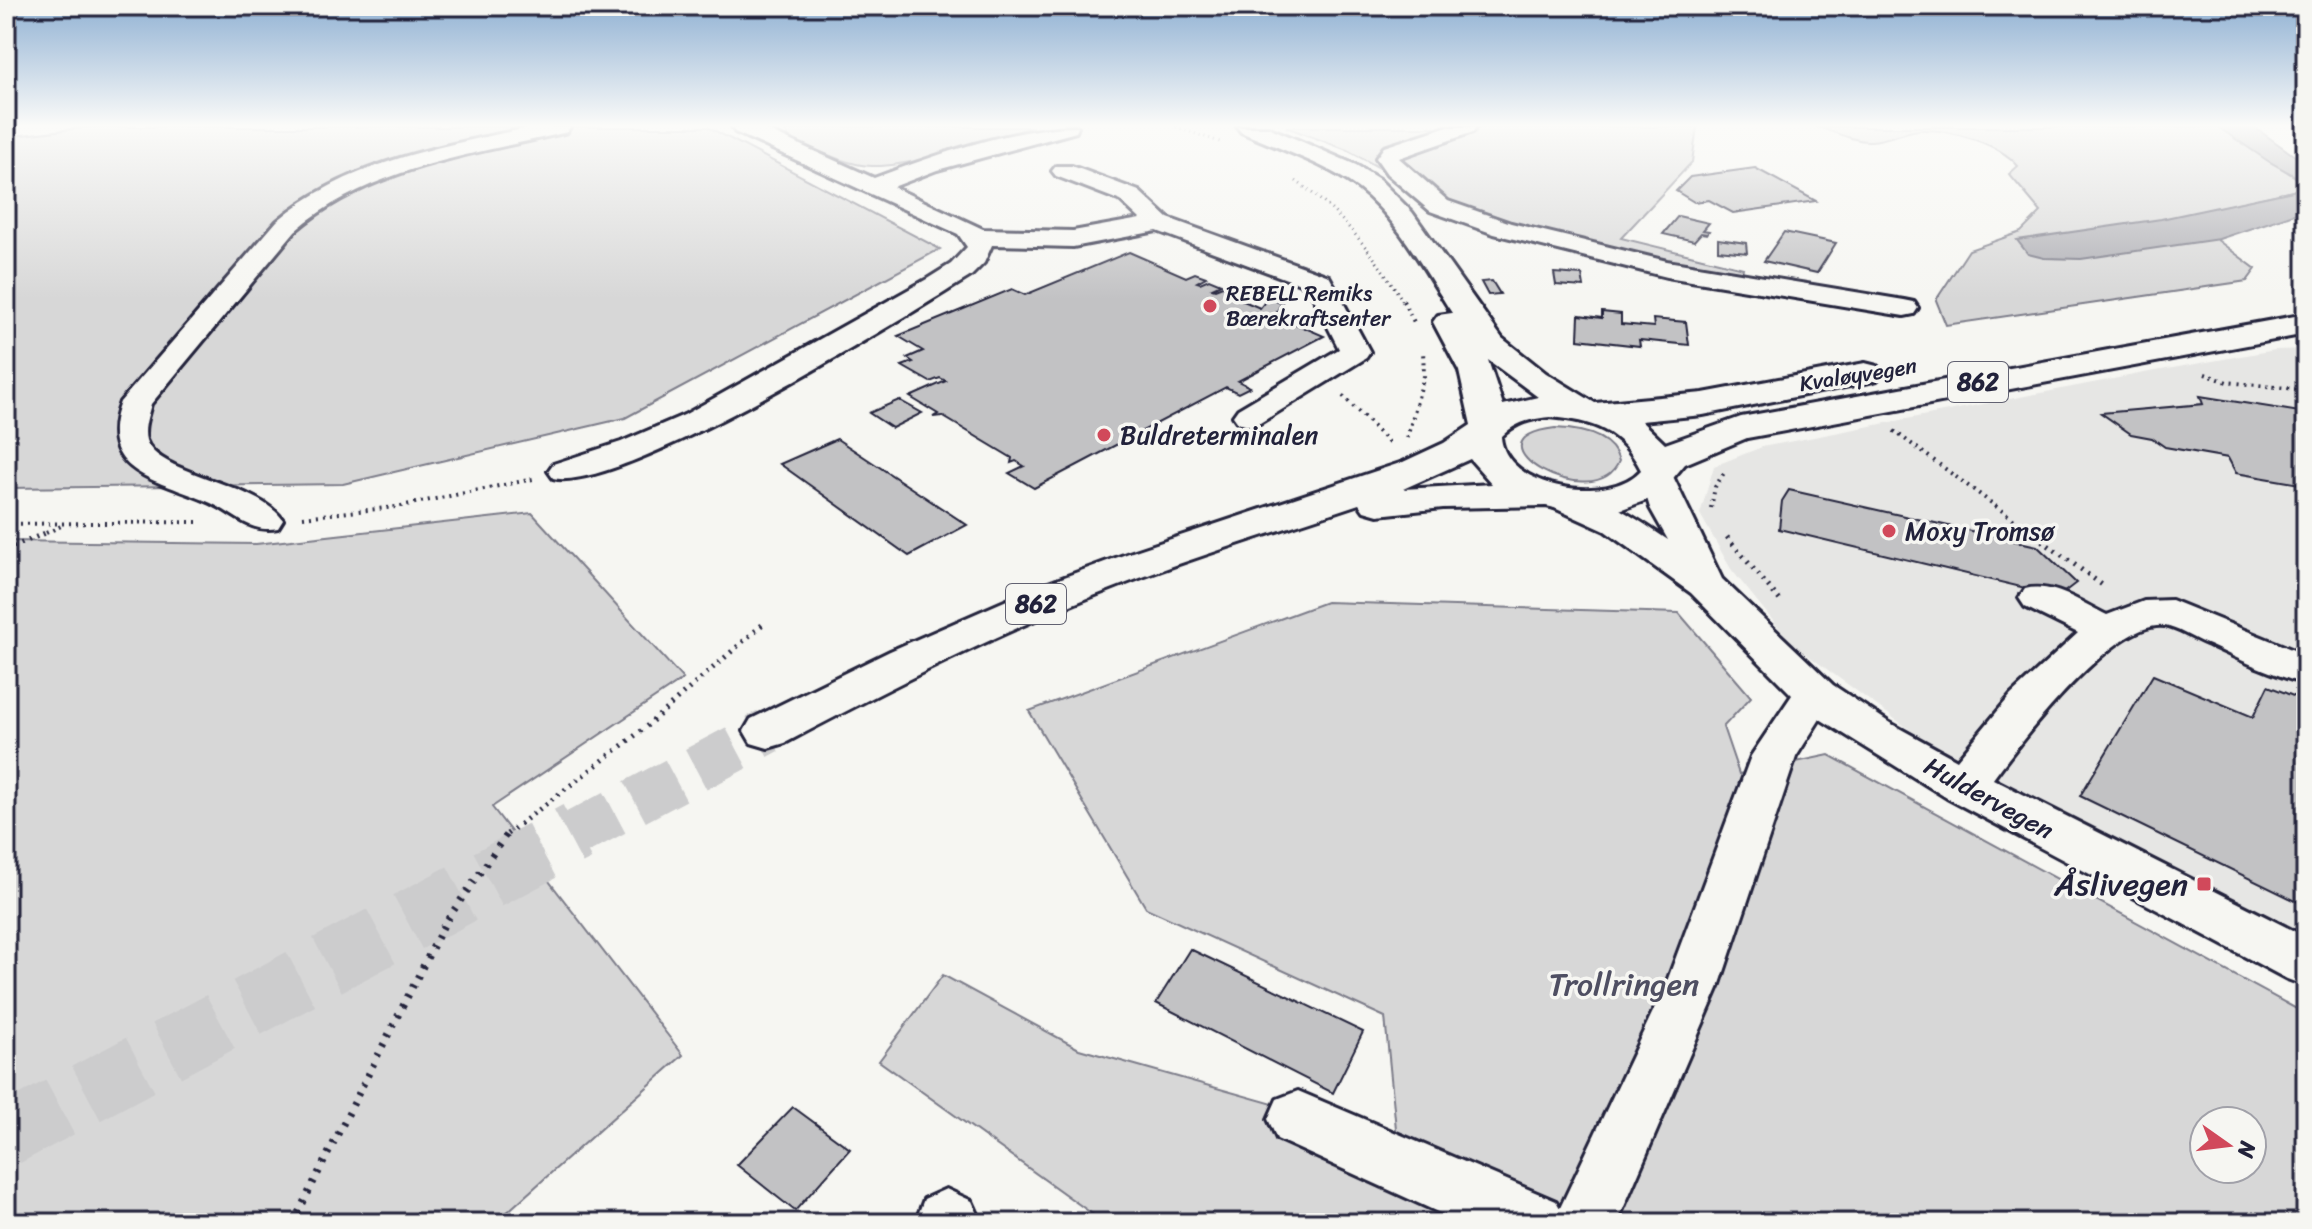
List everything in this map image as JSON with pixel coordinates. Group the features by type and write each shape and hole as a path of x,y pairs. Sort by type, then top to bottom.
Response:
{"main road":[{"name":"862","path":"1321,184 1345,201"},
{"name":"862","path":"1366,184 1389,202 1402,242 1466,347 1485,398 1486,430 1482,448 1489,462 1505,476 1527,488 1558,498"},
{"name":"862","path":"1315,508 1443,496 1589,501 1633,494 1648,486 1658,472 1656,453 1643,438 1554,369 1476,327 1440,274 1402,242"},
{"name":"Kvaløyvegen","path":"1941,360 2306,296"},
{"name":"Kvaløyvegen","path":"1658,472 1672,456 1741,428 2306,324"},
{"name":"Kvaløyvegen","path":"1594,397 1703,404 1762,390 1897,368"},
{"name":"862","path":"768,731 923,652 1063,593 1171,553 1315,508 1439,462 1518,410 1561,408 1594,397"}],"street":[{"path":"265,520 241,503 151,467 134,450 127,432 136,402 286,226 314,200 354,184"},
{"path":"1099,184 1130,196 1159,223 1319,282 1355,352 1249,416"},
{"path":"1412,184 1439,206 1503,229 1680,271 1904,308"},
{"path":"565,471 664,437 741,398 961,270 975,257 980,247 976,237 967,229 876,185"},
{"path":"976,237 1073,239 1159,223"},
{"path":"1402,242 1503,229"},
{"name":"Huldervegen","path":"1658,472 1668,508 1690,547 1705,584"},
{"name":"Huldervegen","path":"1558,498 1618,523 1705,584 1818,696 1874,734 1963,786 2306,963"},
{"path":"2039,598 2106,630"},
{"path":"1963,786 2003,731 2073,658 2106,630 2145,616 2169,612 2306,670"},
{"path":"1585,1223 1693,984 1774,756 1802,711 1818,696"},
{"path":"1298,1119 1534,1223"}],"path":[{"path":"2198,372 2227,382 2296,389"},
{"path":"1320,373 1402,456"},
{"path":"1887,426 2145,616"},
{"path":"6,524 265,520 341,514 421,503 565,471"},
{"path":"6,550 66,524"},
{"path":"293,1223 445,923 510,830 641,731 763,624"}],"shaded area":[{"path":"2306,184 2306,210 2219,239 2081,259 2044,258 2028,254 2017,240 2161,219 2293,191"},
{"path":"2306,349 2306,941 1921,738 1791,643 1731,569 1700,514 1714,466 1762,447 2144,373 2275,350"}],"green space":[{"path":"6,184 817,184 940,249 625,418 343,484 6,488"},
{"path":"1409,184 1671,184 1621,238 1743,268 1741,276 1644,261 1456,210"},
{"path":"2018,184 2305,184 2293,191 2184,215 2256,269 2247,281 1946,325 1936,300 1969,250 2021,232 2041,212"},
{"path":"1555,428 1584,432 1602,439 1619,461 1606,476 1586,482 1563,479 1542,470 1527,459 1521,446 1529,435"},
{"path":"532,513 683,679 492,807 683,1055 495,1223 6,1223 6,541 256,544"},
{"name":"Trollringen","path":"1326,602 1679,613 1751,697 1723,727 1739,774 1829,755 2306,1014 2306,1223 1105,1223 879,1061 943,975 1079,1049 1397,1139 1385,1017 1146,908 1029,711"}],"building":[{"path":"1683,184 1785,184 1816,201 1733,213 1709,200 1694,202 1676,191"},
{"path":"1678,216 1709,223 1703,230 1709,231 1707,234 1701,233 1694,241 1663,234"},
{"path":"1784,232 1836,243 1817,273 1764,261"},
{"path":"1718,239 1746,243 1747,253 1718,250"},
{"path":"1129,252 1186,277 1195,273 1206,277 1197,282 1209,279 1221,284 1212,288 1225,285 1237,290 1227,294 1260,308 1267,299 1282,302 1275,315 1324,336 1238,381 1250,387 1238,393 1226,387 1034,488 1009,473 1024,466 1016,461 1011,463 1012,458 942,416 933,417 938,414 910,397 946,381 940,378 930,382 902,366 913,362 907,358 923,351 898,336 1012,289 1025,295"},
{"path":"1554,273 1582,275 1584,287 1556,285"},
{"path":"1492,281 1500,294 1488,295 1481,282"},
{"path":"1602,312 1621,314 1621,324 1654,327 1653,319 1686,322 1689,345 1639,340 1640,346 1578,339 1579,315 1602,318"},
{"path":"2200,396 2306,413 2306,485 2236,473 2228,458 2165,447 2152,438 2131,434 2101,413 2203,404"},
{"path":"899,400 922,413 892,428 869,413"},
{"path":"837,439 967,525 909,556 780,464"},
{"path":"1789,490 2037,546 2076,583 2059,596 1779,529 1782,501"},
{"path":"2153,675 2253,717 2268,686 2306,701 2306,906 2080,796"},
{"path":"1190,949 1363,1032 1333,1093 1156,1003"},
{"path":"793,1107 850,1149 795,1211 737,1165"}],"tunnel":[{"path":"574,834 768,731"},
{"path":"6,1136 577,832"}],"place":[{"name":"REBELL Remiks Bærekraftsenter","path":"1210,306"},
{"name":"Buldreterminalen","path":"1104,435"},
{"name":"Moxy Tromsø","path":"1889,531"},
{"name":"Åslivegen","path":"2204,884"}]}
